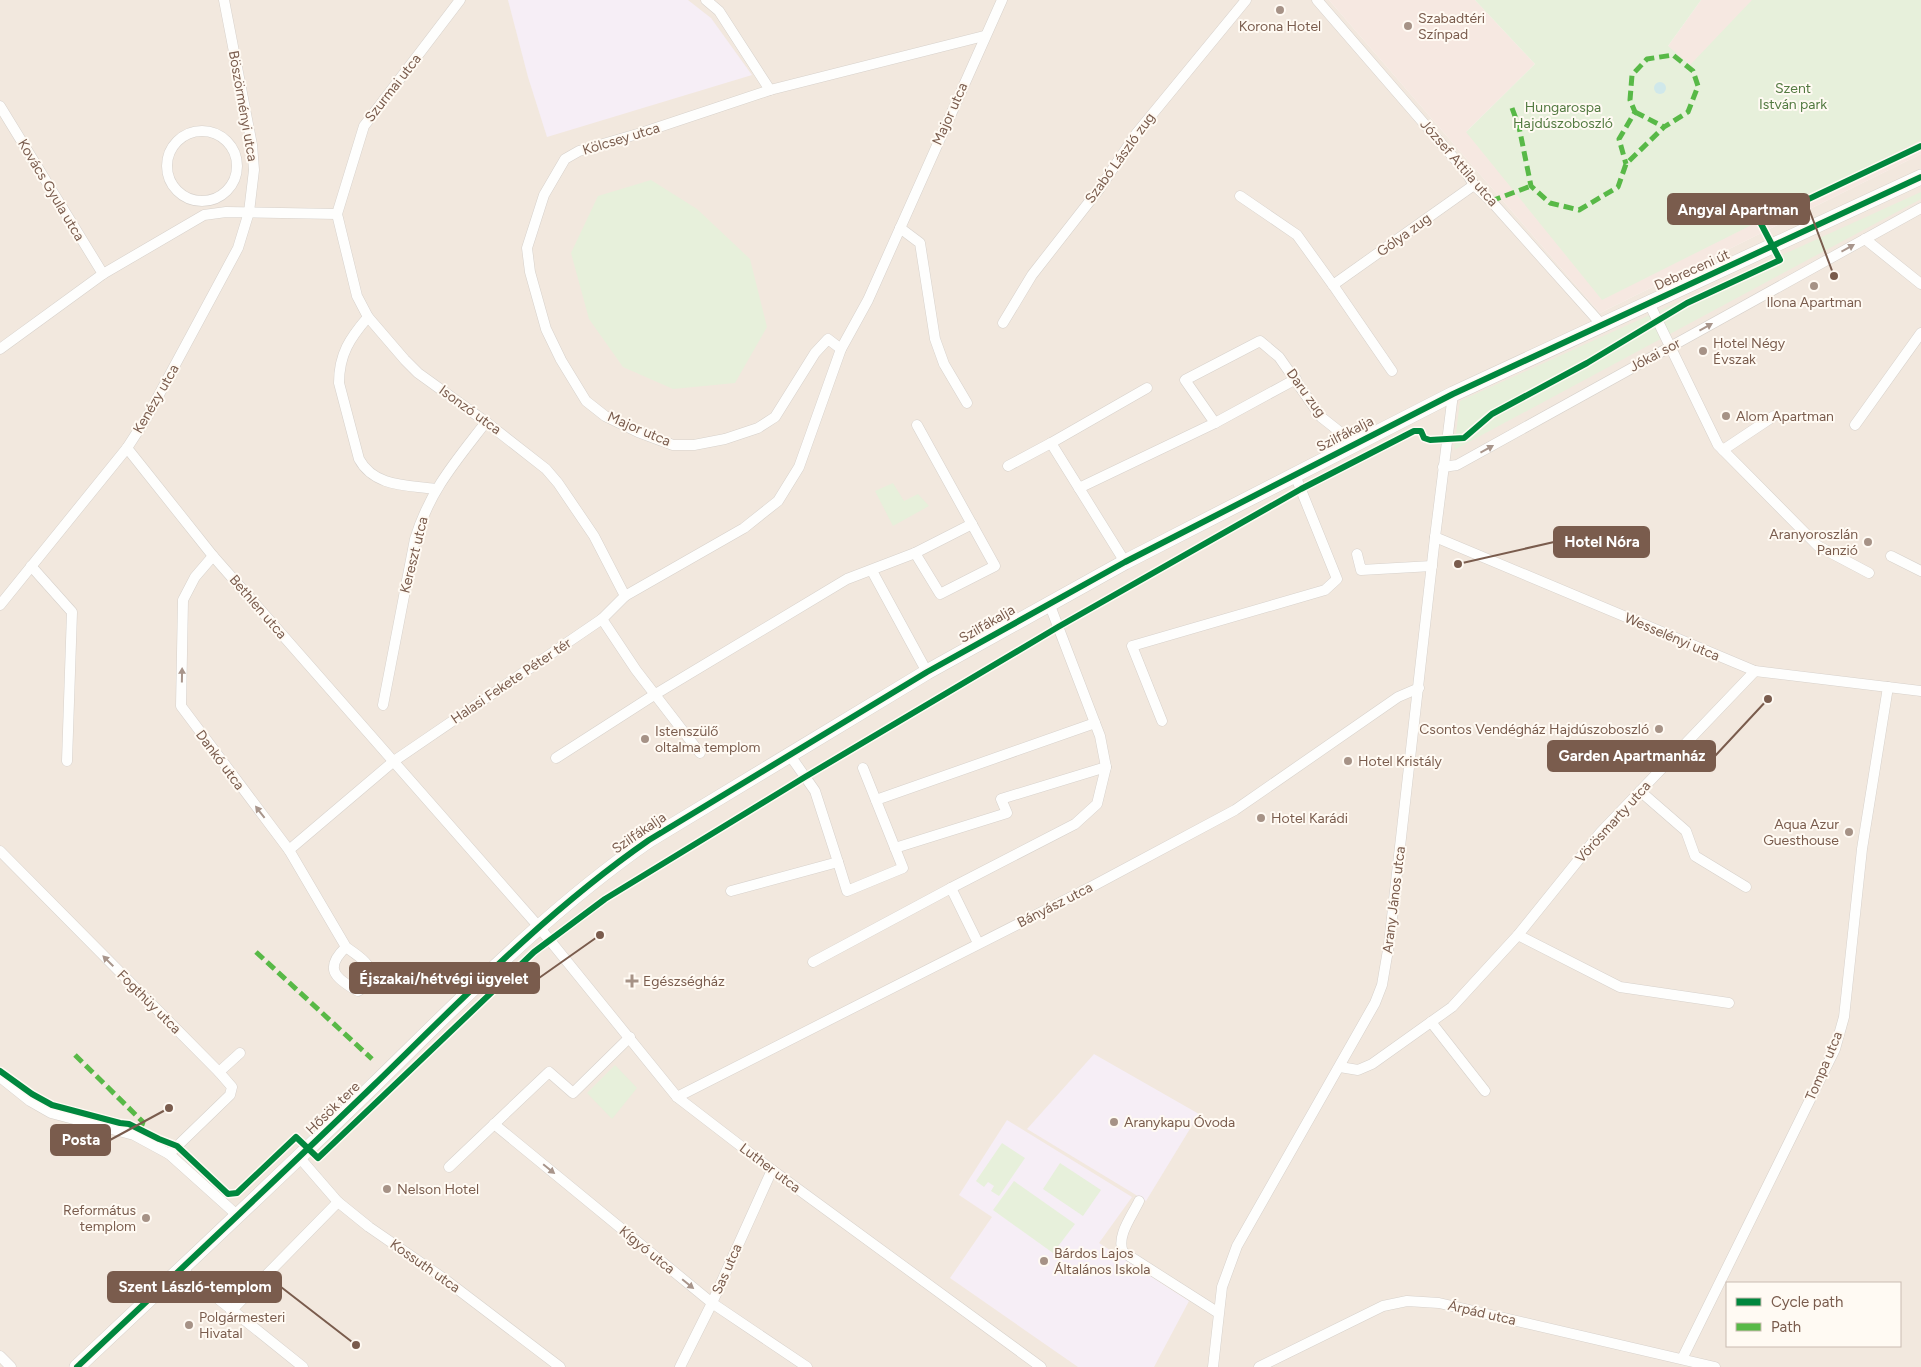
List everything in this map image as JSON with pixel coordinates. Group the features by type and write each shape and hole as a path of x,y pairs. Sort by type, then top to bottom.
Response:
{"street":[{"name":"Böszörményi utca","path":"224,0 252,145 254,170 249,212"},
{"name":"Szurmai utca","path":"337,214 364,126 460,0"},
{"path":"706,0 719,11 770,90"},
{"name":"Major utca","path":"625,596 744,528 778,501 799,467 842,349 868,300 984,36 1002,0"},
{"name":"Szabó László zug","path":"1003,323 1032,275 1100,188 1136,134 1246,0"},
{"name":"József Attila utca","path":"1317,0 1466,172 1474,185 1491,201 1602,325"},
{"name":"Kölcsey utca","path":"527,248 544,195 565,159 579,151 641,133 770,90 984,36"},
{"name":"Kovács Gyula utca","path":"0,106 103,274"},
{"path":"201,131 212,132 226,141 233,149 236,165 235,176 226,190 218,196 202,200 184,196 175,188 169,178 166,166 168,154 174,144 189,133 201,131"},
{"name":"Debreceni út","path":"1472,385 1921,177"},
{"name":"Gólya zug","path":"1334,285 1474,185"},
{"path":"1240,196 1297,235 1334,285 1392,371"},
{"path":"202,200 204,216"},
{"name":"Jókai sor","path":"1443,467 1462,463 1921,208"},
{"path":"0,349 103,274 204,216 226,212 337,214"},
{"name":"Kenézy utca","path":"0,605 127,448 147,417 229,267 244,232 249,212"},
{"name":"Isonzó utca","path":"337,214 357,296 368,317 405,360 418,372 533,457 558,483 594,536 625,596"},
{"path":"900,228 920,243 934,339 944,364 967,403"},
{"path":"1866,239 1921,284"},
{"name":"Major utca","path":"527,248 530,272 546,329 560,360 586,401 605,416 638,432 673,445 694,445 725,439 758,428 775,417 816,353 828,339 842,349"},
{"path":"1649,303 1669,348 1718,445 1818,546 1869,573"},
{"path":"368,317 348,343 340,361 339,371 339,382 359,459 364,469 382,481 435,488"},
{"path":"1855,425 1921,333"},
{"name":"Daru zug","path":"1215,423 1185,380 1260,341 1279,357 1321,417 1354,444"},
{"path":"1079,488 1215,423 1296,379"},
{"name":"Szilfákalja","path":"539,927 649,840 927,672 1125,562 1472,385"},
{"path":"1008,466 1051,444 1146,388"},
{"name":"Arany János utca","path":"1213,1367 1217,1312 1222,1287 1237,1246 1375,1003 1386,966 1419,688 1434,537 1453,394"},
{"path":"1723,450 1774,416"},
{"name":"Kereszt utca","path":"383,705 415,539 421,519 435,488 486,422"},
{"path":"915,553 940,594 996,566 917,425"},
{"path":"1051,444 1125,562"},
{"name":"Bethlen utca","path":"127,448 213,556 539,927"},
{"path":"1162,721 1132,646 1325,590 1337,579 1295,475"},
{"path":"556,758 654,695 847,579 915,553 972,524"},
{"name":"Wesselényi utca","path":"1434,537 1755,671 1921,691"},
{"path":"1357,554 1361,570 1432,566"},
{"name":"Dankó utca","path":"213,556 195,577 184,600 181,706 290,850 346,947"},
{"path":"1891,556 1921,571"},
{"path":"31,566 72,612 67,761"},
{"path":"872,571 927,672"},
{"name":"Halasi Fekete Péter tér","path":"394,761 602,619 625,596"},
{"path":"813,962 1075,824 1097,804 1106,767 1095,723 1049,603"},
{"path":"602,619 654,695 700,753"},
{"name":"Vörösmarty utca","path":"1340,1067 1358,1070 1372,1064 1452,1007 1518,935 1600,832 1755,671"},
{"name":"Tompa utca","path":"1682,1359 1835,1049 1844,1018 1862,849 1888,687"},
{"name":"Bányász utca","path":"677,1097 1091,887 1235,810 1398,697 1419,688"},
{"path":"876,800 1095,723"},
{"path":"790,754 814,791 847,891 903,868 862,768"},
{"path":"290,850 394,761"},
{"path":"895,848 1007,813 1002,799 1106,767"},
{"path":"1640,791 1686,831 1695,856 1746,887"},
{"name":"Fogthüy utca","path":"0,851 232,1087 230,1094 169,1154"},
{"path":"731,891 838,862"},
{"path":"951,888 978,943"},
{"name":"Luther utca","path":"539,927 677,1097 772,1170 1041,1367"},
{"name":"Hősök tere","path":"77,1367 539,927"},
{"path":"1518,935 1620,987 1729,1003"},
{"path":"1431,1022 1485,1091"},
{"path":"450,1167 549,1072 573,1093 630,1037"},
{"path":"218,1071 240,1053"},
{"path":"0,1077 27,1099 51,1113 134,1135 169,1154 236,1215"},
{"name":"Kígyó utca","path":"494,1124 712,1303 807,1367"},
{"name":"Kossuth utca","path":"299,1157 338,1202 369,1227 444,1278 560,1367"},
{"name":"Sas utca","path":"680,1367 712,1303 772,1170"},
{"path":"231,1310 338,1202"},
{"path":"1140,1202 1123,1234 1121,1241 1123,1252 1217,1312"},
{"path":"181,1268 304,1367"},
{"name":"Árpád utca","path":"1259,1367 1383,1306 1419,1300 1715,1367"},
{"path":"0,1356 11,1367"}],"shaded area":[{"path":"0,0 1329,0 1600,313 1921,154 1921,1367 0,1367"},
{"path":"508,0 688,0 711,18 752,75 547,137 528,77"},
{"name":"Szent István park","path":"1329,0 1475,0 1535,64 1466,132 1668,46 1701,0 1921,0 1921,154 1600,313"},
{"name":"Aranykapu Óvoda","path":"1094,1054 1199,1114 1146,1201 1027,1129"},
{"name":"Bárdos Lajos Általános Iskola","path":"1007,1120 1132,1197 1099,1243 1189,1301 1154,1367 1078,1367 950,1278 992,1217 959,1195"}],"green space":[{"name":"Szent István park","path":"1475,0 1701,0 1668,46 1690,65 1752,0 1921,0 1921,140 1602,300 1466,132 1535,64"},
{"path":"651,180 697,209 750,259 767,327 735,383 673,389 623,367 589,319 571,253 598,196"},
{"path":"1921,192 1921,199 1454,450 1460,401"},
{"path":"893,483 904,501 918,494 929,506 893,526 875,491"},
{"path":"615,1065 637,1088 612,1119 587,1093"},
{"path":"1002,1143 1025,1158 999,1196 991,1191 994,1186 988,1182 984,1187 976,1181"},
{"path":"1060,1163 1101,1190 1083,1216 1043,1189"},
{"path":"1014,1181 1075,1224 1053,1253 993,1210"}],"water":[{"path":"1658,82 1662,82 1666,88 1662,94 1658,94 1654,90 1654,86"}],"marked path":[{"path":"1512,108 1519,127 1531,186 1550,203 1579,210 1618,187 1626,164 1664,127 1688,112 1698,86 1693,71 1673,55 1647,59 1632,75 1630,100 1635,112 1619,139 1626,164"},
{"path":"1635,112 1664,127"},
{"path":"1491,201 1531,186"},
{"path":"256,952 372,1059"},
{"path":"75,1055 143,1122 140,1130"}],"cycle path":[{"path":"0,1071 32,1094 52,1105 129,1124 177,1146 228,1194 237,1193 296,1137 318,1158 534,952 605,899 805,777 1058,627 1301,489 1414,431 1421,431 1424,438 1430,440 1464,438 1492,414 1587,363 1687,303 1780,260 1760,222 1921,146"},
{"path":"77,1367 301,1156 507,956 576,896 649,840 927,672 1125,562 1453,394 1921,177"}],"place":[{"name":"Korona Hotel","path":"1280,10"},
{"name":"Szabadtéri Színpad","path":"1408,26"},
{"name":"Angyal Apartman","path":"1834,276"},
{"name":"Ilona Apartman","path":"1814,286"},
{"name":"Hotel Négy Évszak","path":"1703,351"},
{"name":"Alom Apartman","path":"1726,416"},
{"name":"Aranyoroszlán Panzió","path":"1868,542"},
{"name":"Hotel Nóra","path":"1458,564"},
{"name":"Garden Apartmanház","path":"1768,699"},
{"name":"Csontos Vendégház Hajdúszoboszló","path":"1659,729"},
{"name":"Istenszülő oltalma templom","path":"645,739"},
{"name":"Hotel Kristály","path":"1348,761"},
{"name":"Hotel Karádi","path":"1261,818"},
{"name":"Aqua Azur Guesthouse","path":"1849,832"},
{"name":"Éjszakai/hétvégi ügyelet","path":"600,935"},
{"name":"Egészségház","path":"632,981"},
{"name":"Posta","path":"169,1108"},
{"name":"Aranykapu Óvoda","path":"1114,1122"},
{"name":"Nelson Hotel","path":"387,1189"},
{"name":"Református templom","path":"146,1218"},
{"name":"Bárdos Lajos Általános Iskola","path":"1044,1261"},
{"name":"Polgármesteri Hivatal","path":"189,1325"},
{"name":"Szent László-templom","path":"356,1345"}],"park label":[{"name":"Hungarospa Hajdúszoboszló","path":"1563,116"}]}
